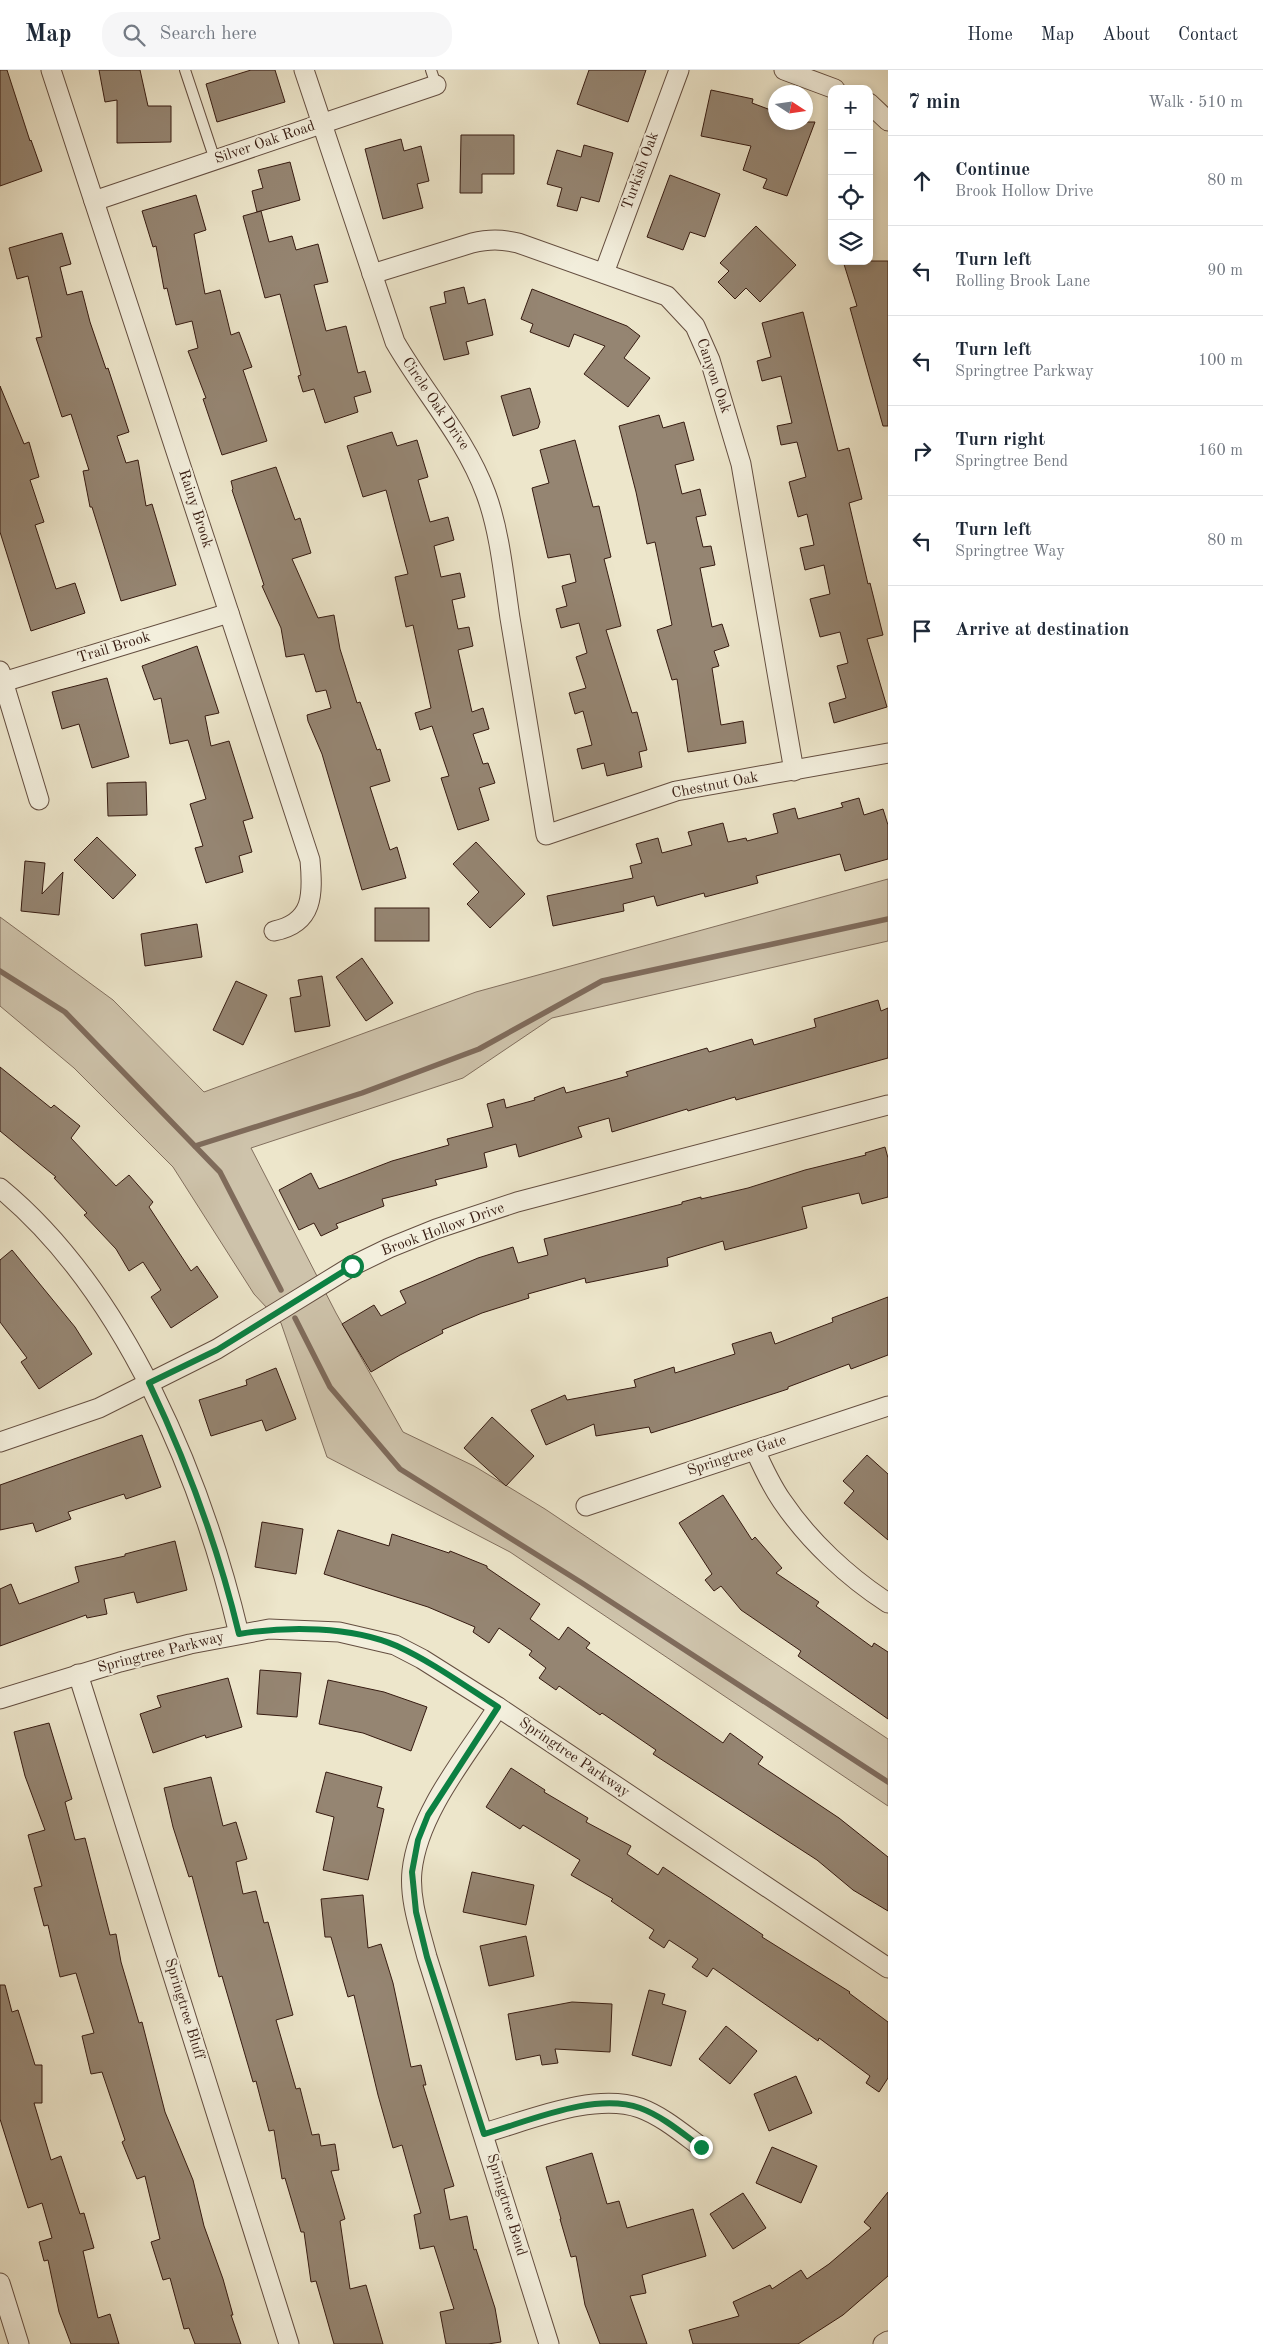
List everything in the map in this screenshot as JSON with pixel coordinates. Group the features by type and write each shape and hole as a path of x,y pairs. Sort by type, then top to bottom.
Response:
{"street":[{"name":"Rainy Brook","path":"51,70 310,860 313,892 308,908 298,920 283,929 274,931"},
{"name":"Circle Oak Drive","path":"304,70 395,342 412,372 444,414 470,455 487,496 499,547 546,835"},
{"name":"Turkish Oak","path":"604,273 679,70"},
{"path":"784,70 828,86"},
{"name":"Silver Oak Road","path":"94,201 322,124 434,78"},
{"path":"873,107 888,120"},
{"name":"Canyon Oak","path":"372,274 487,239 502,239 667,296 695,326 710,360 741,464 794,771"},
{"name":"Trail Brook","path":"1,679 229,613"},
{"path":"1,679 39,800"},
{"name":"Chestnut Oak","path":"546,835 676,792 888,753"},
{"name":"Brook Hollow Drive","path":"0,1442 99,1408 217,1350 352,1266 389,1248 436,1230 517,1202 888,1105"},
{"path":"0,1188 43,1230 84,1278 149,1383 164,1414 216,1546 239,1634"},
{"name":"Springtree Gate","path":"586,1506 888,1406"},
{"path":"755,1450 783,1503 801,1525 839,1566 888,1603"},
{"name":"Springtree Parkway","path":"0,1700 78,1674 181,1646 270,1629 339,1632 395,1645 422,1659 498,1707 888,1968"},
{"name":"Springtree Bluff","path":"78,1674 289,2344"},
{"name":"Springtree Bend","path":"498,1707 428,1815 418,1840 412,1872 416,1912 427,1957 549,2344"},
{"path":"484,2134 597,2102 617,2103 640,2108 701,2147"},
{"path":"0,2284 19,2344"},
{"path":"884,2344 888,2341"}],"lane":[{"path":"185,70 215,160"}],"shaded area":[{"path":"888,879 888,941 552,1018 463,1078 251,1148 336,1313 403,1432 474,1466 545,1509 888,1739 888,1806 510,1552 327,1457 281,1323 254,1294 173,1167 74,1068 0,1006 0,917 113,1000 204,1092 476,992"}],"building":[{"path":"0,70 7,70 30,141 42,171 0,186"},
{"path":"99,70 140,70 148,106 171,106 171,142 117,143 117,100 105,102"},
{"path":"251,70 275,70 285,102 217,122 206,84"},
{"path":"589,70 646,70 628,122 577,104"},
{"path":"711,90 753,99 752,103 768,109 768,130 812,130 787,196 763,188 767,179 743,170 751,146 701,136"},
{"path":"461,135 514,135 514,174 482,174 482,193 460,193"},
{"path":"401,139 404,151 421,146 429,181 417,184 423,208 383,219 365,149"},
{"path":"584,145 613,153 599,202 581,197 577,211 557,206 562,188 547,184 557,150 581,157"},
{"path":"290,162 300,200 257,212 252,191 263,188 258,170"},
{"path":"670,175 720,194 705,237 690,232 683,250 647,237"},
{"path":"196,195 206,230 194,234 205,294 220,290 231,335 239,332 252,367 243,370 267,441 222,455 203,399 206,398 188,351 198,348 192,321 176,325 167,288 164,289 156,246 153,247 142,211"},
{"path":"261,211 269,242 292,236 296,250 318,244 328,282 314,285 326,331 346,326 358,373 365,371 371,392 354,397 358,412 325,423 314,389 303,392 298,376 301,375 280,294 265,298 243,216"},
{"path":"756,226 796,265 760,302 746,288 735,299 718,282 729,271 720,263"},
{"path":"62,233 71,264 60,267 67,295 82,291 90,322 106,369 108,368 129,432 117,436 126,463 138,460 146,506 152,504 176,585 121,601 92,507 90,507 83,471 89,470 71,414 62,417 36,338 42,337 28,276 17,279 9,248"},
{"path":"873,261 888,261 888,426 883,426 850,308 857,306 844,265 873,265"},
{"path":"464,287 468,304 485,299 493,335 466,342 469,354 444,360 430,307 446,303 444,292"},
{"path":"532,289 627,326 640,336 624,358 650,378 628,407 584,374 605,346 574,334 569,347 530,332 533,324 521,319"},
{"path":"803,312 838,451 849,448 862,499 849,503 868,584 870,583 883,635 867,639 887,707 834,723 829,703 846,698 837,666 848,663 840,632 820,637 810,599 830,594 824,565 805,570 800,548 814,545 807,514 798,517 789,482 806,477 797,442 781,445 777,426 792,423 781,376 762,381 757,361 771,357 762,323"},
{"path":"0,386 24,444 29,442 39,477 30,480 44,522 35,525 56,589 75,583 85,613 31,631 0,532"},
{"path":"530,388 540,422 538,428 513,436 501,396"},
{"path":"659,415 663,428 684,422 694,460 675,465 682,494 700,489 706,515 696,517 703,547 711,546 715,565 700,568 712,627 722,624 729,646 714,651 719,666 712,668 721,725 743,721 746,743 688,752 677,679 672,680 657,630 672,625 655,542 647,544 619,426"},
{"path":"392,432 397,446 417,440 428,477 418,480 430,522 448,517 454,540 434,546 441,577 460,573 465,597 452,600 458,629 469,627 473,646 458,650 472,712 483,708 489,729 473,734 483,764 488,763 495,783 479,788 489,820 458,830 441,778 449,776 432,726 420,730 415,713 431,708 413,625 406,627 395,577 408,574 386,490 363,497 347,446"},
{"path":"575,440 593,507 599,506 611,557 604,559 621,626 606,630 632,713 637,712 647,750 639,752 642,767 607,776 604,763 582,769 577,749 592,745 583,711 575,714 569,693 586,688 576,657 587,653 579,623 561,628 556,609 567,606 562,586 576,582 570,554 548,558 532,488 549,483 540,450"},
{"path":"276,467 295,520 300,518 311,553 292,559 318,618 334,615 340,649 357,703 360,702 377,750 380,749 390,781 370,787 390,850 397,847 406,878 362,890 322,754 308,721 307,715 331,708 326,690 316,692 304,654 286,657 281,628 262,586 264,585 232,490 231,481"},
{"path":"197,646 219,713 205,716 211,746 229,741 253,818 243,821 252,852 239,856 243,872 206,883 195,848 203,846 190,804 206,799 188,740 170,744 161,698 154,700 142,666"},
{"path":"107,678 129,757 92,768 79,724 62,729 52,692"},
{"path":"146,782 147,815 108,816 107,783"},
{"path":"859,798 864,815 883,809 888,825 888,859 845,871 840,854 756,876 758,883 705,897 704,893 657,906 654,896 623,904 624,911 553,926 547,896 633,878 630,866 642,863 636,844 658,838 662,853 692,845 688,832 723,823 728,842 746,838 747,841 778,833 773,814 795,808 798,819 843,807 841,803"},
{"path":"97,837 136,875 113,899 74,860"},
{"path":"476,842 525,894 490,928 467,904 479,892 453,864"},
{"path":"25,861 45,863 42,894 63,872 59,915 21,911"},
{"path":"375,908 429,908 429,941 375,941"},
{"path":"197,924 202,957 145,966 141,934"},
{"path":"362,958 393,1003 366,1021 336,977"},
{"path":"322,976 330,1026 295,1032 290,998 301,996 298,980"},
{"path":"236,981 267,995 243,1045 213,1030"},
{"path":"878,1000 881,1011 888,1008 888,1058 736,1100 735,1097 688,1111 687,1109 612,1132 609,1118 578,1127 582,1137 519,1157 516,1144 484,1153 487,1167 435,1180 437,1185 382,1199 384,1206 336,1224 338,1228 321,1236 314,1223 299,1230 279,1190 311,1173 319,1189 392,1161 449,1145 447,1139 493,1127 487,1104 504,1099 506,1108 535,1100 534,1098 564,1087 566,1093 628,1076 626,1072 707,1048 709,1052 752,1039 754,1045 816,1027 814,1019"},
{"path":"0,1067 51,1108 54,1105 80,1126 71,1138 116,1186 129,1175 153,1202 149,1207 191,1271 197,1266 218,1297 171,1328 151,1297 161,1290 143,1262 129,1271 116,1249 84,1215 87,1213 54,1178 56,1177 0,1131"},
{"path":"885,1147 888,1158 888,1197 862,1204 859,1193 802,1207 807,1228 725,1250 723,1241 667,1258 668,1266 586,1283 585,1278 528,1294 529,1298 482,1313 442,1330 443,1333 371,1372 342,1324 374,1305 381,1316 406,1303 400,1291 478,1258 513,1247 518,1263 548,1255 544,1239 682,1204 682,1202 701,1197 701,1199 748,1188 805,1170 866,1155 865,1153"},
{"path":"12,1250 75,1327 92,1354 39,1389 21,1362 27,1358 0,1322 0,1260"},
{"path":"888,1297 888,1355 851,1369 849,1364 788,1387 788,1389 690,1421 651,1433 649,1427 596,1436 594,1424 546,1445 531,1410 565,1395 567,1400 636,1387 634,1380 674,1367 675,1373 735,1354 732,1344 771,1332 775,1344 833,1322 832,1318"},
{"path":"276,1368 296,1419 266,1431 262,1420 211,1436 199,1400 247,1385 246,1380"},
{"path":"492,1417 534,1456 506,1486 464,1448"},
{"path":"142,1435 161,1487 126,1499 124,1494 68,1512 71,1519 36,1532 33,1523 0,1530 0,1485"},
{"path":"867,1455 888,1474 888,1540 844,1503 854,1491 843,1481"},
{"path":"723,1495 752,1540 755,1537 782,1568 776,1573 819,1602 816,1606 872,1647 874,1643 888,1652 888,1719 798,1656 801,1651 741,1610 721,1586 714,1591 705,1580 712,1574 679,1523"},
{"path":"262,1522 303,1529 296,1574 255,1567"},
{"path":"338,1530 389,1546 392,1534 449,1553 450,1551 487,1566 487,1568 540,1604 530,1619 559,1640 568,1627 590,1643 586,1648 723,1743 730,1733 763,1757 758,1764 839,1818 888,1857 888,1911 853,1890 817,1860 653,1754 656,1750 602,1713 600,1715 559,1686 556,1690 539,1678 546,1668 529,1655 532,1651 499,1628 489,1643 473,1632 475,1627 428,1607 324,1574"},
{"path":"175,1541 187,1590 137,1603 134,1592 104,1599 107,1614 87,1618 86,1615 0,1646 0,1589 11,1584 19,1604 79,1582 75,1567 125,1556 125,1554"},
{"path":"260,1670 301,1673 297,1717 257,1714"},
{"path":"228,1678 242,1727 206,1738 205,1735 153,1753 140,1714 161,1707 157,1696"},
{"path":"328,1680 384,1692 427,1707 411,1751 363,1733 319,1724"},
{"path":"49,1723 72,1799 65,1802 75,1840 85,1838 110,1935 116,1934 121,1962 139,2023 142,2022 165,2112 193,2180 204,2226 223,2279 233,2315 231,2315 241,2344 195,2344 189,2328 184,2329 170,2278 163,2280 151,2242 160,2239 145,2176 137,2179 122,2142 125,2140 102,2072 91,2074 82,2036 94,2033 76,1973 60,1977 48,1925 44,1926 34,1888 42,1886 28,1835 45,1830 25,1776 14,1732"},
{"path":"511,1768 545,1790 544,1792 588,1818 586,1822 631,1846 627,1854 658,1875 663,1867 763,1935 762,1937 850,1992 888,2022 888,2078 879,2092 866,2083 870,2076 819,2038 818,2041 713,1968 707,1977 692,1967 698,1959 669,1940 664,1948 649,1938 654,1930 611,1901 613,1899 571,1875 580,1860 523,1825 520,1829 486,1807"},
{"path":"326,1772 382,1787 377,1807 384,1809 368,1880 323,1870 334,1817 316,1812"},
{"path":"211,1777 223,1826 236,1822 247,1859 236,1862 243,1894 256,1891 264,1923 268,1922 293,2015 276,2020 296,2089 300,2088 312,2135 319,2134 321,2146 335,2144 339,2170 331,2171 345,2219 340,2221 350,2289 366,2285 383,2344 334,2344 316,2281 311,2282 304,2232 301,2232 285,2178 282,2179 274,2130 269,2131 256,2081 253,2082 222,1976 219,1977 192,1876 189,1877 173,1827 164,1788"},
{"path":"472,1872 534,1885 526,1925 463,1912"},
{"path":"363,1895 368,1948 381,1944 393,1983 411,2067 421,2065 426,2085 423,2085 454,2186 444,2189 450,2220 467,2216 474,2250 476,2249 495,2308 501,2342 488,2344 446,2344 440,2312 454,2309 434,2246 420,2249 414,2215 421,2213 402,2145 393,2148 354,1995 348,1997 331,1937 325,1937 321,1899"},
{"path":"526,1936 534,1976 489,1986 480,1946"},
{"path":"0,1985 5,1985 12,2012 18,2010 35,2065 42,2065 42,2103 34,2103 51,2160 61,2156 80,2214 84,2213 94,2248 83,2251 98,2318 110,2314 119,2344 71,2344 59,2312 48,2260 44,2261 39,2242 52,2238 42,2203 28,2208 0,2119"},
{"path":"649,1990 665,1994 662,2004 686,2011 671,2066 632,2055"},
{"path":"572,2002 612,2004 610,2052 555,2049 558,2063 542,2065 540,2055 516,2060 508,2014"},
{"path":"726,2026 757,2051 730,2084 699,2059"},
{"path":"796,2076 812,2113 769,2131 754,2094"},
{"path":"772,2147 817,2166 801,2203 756,2183"},
{"path":"592,2153 607,2204 619,2201 627,2228 693,2209 706,2256 642,2275 646,2293 630,2296 647,2344 600,2344 585,2305 576,2256 571,2257 560,2219 546,2167"},
{"path":"888,2192 888,2276 843,2315 798,2344 693,2344 689,2330 739,2316 733,2302 770,2285 772,2289 801,2270 807,2279 829,2264 871,2228 864,2222"},
{"path":"743,2193 766,2228 733,2249 710,2214"}],"waterway":[{"path":"195,1146 362,1093 479,1049 602,981 888,919"},
{"path":"0,971 65,1012 220,1172 281,1290"},
{"path":"295,1318 330,1387 400,1469 582,1583 888,1782"}],"route":[{"path":"352,1266 217,1350 149,1383 164,1414 216,1546 239,1634 270,1629 339,1632 395,1645 422,1659 498,1707 428,1815 418,1840 412,1872 416,1912 427,1957 484,2134 597,2102 617,2103 640,2108 675,2128 701,2147"}]}
